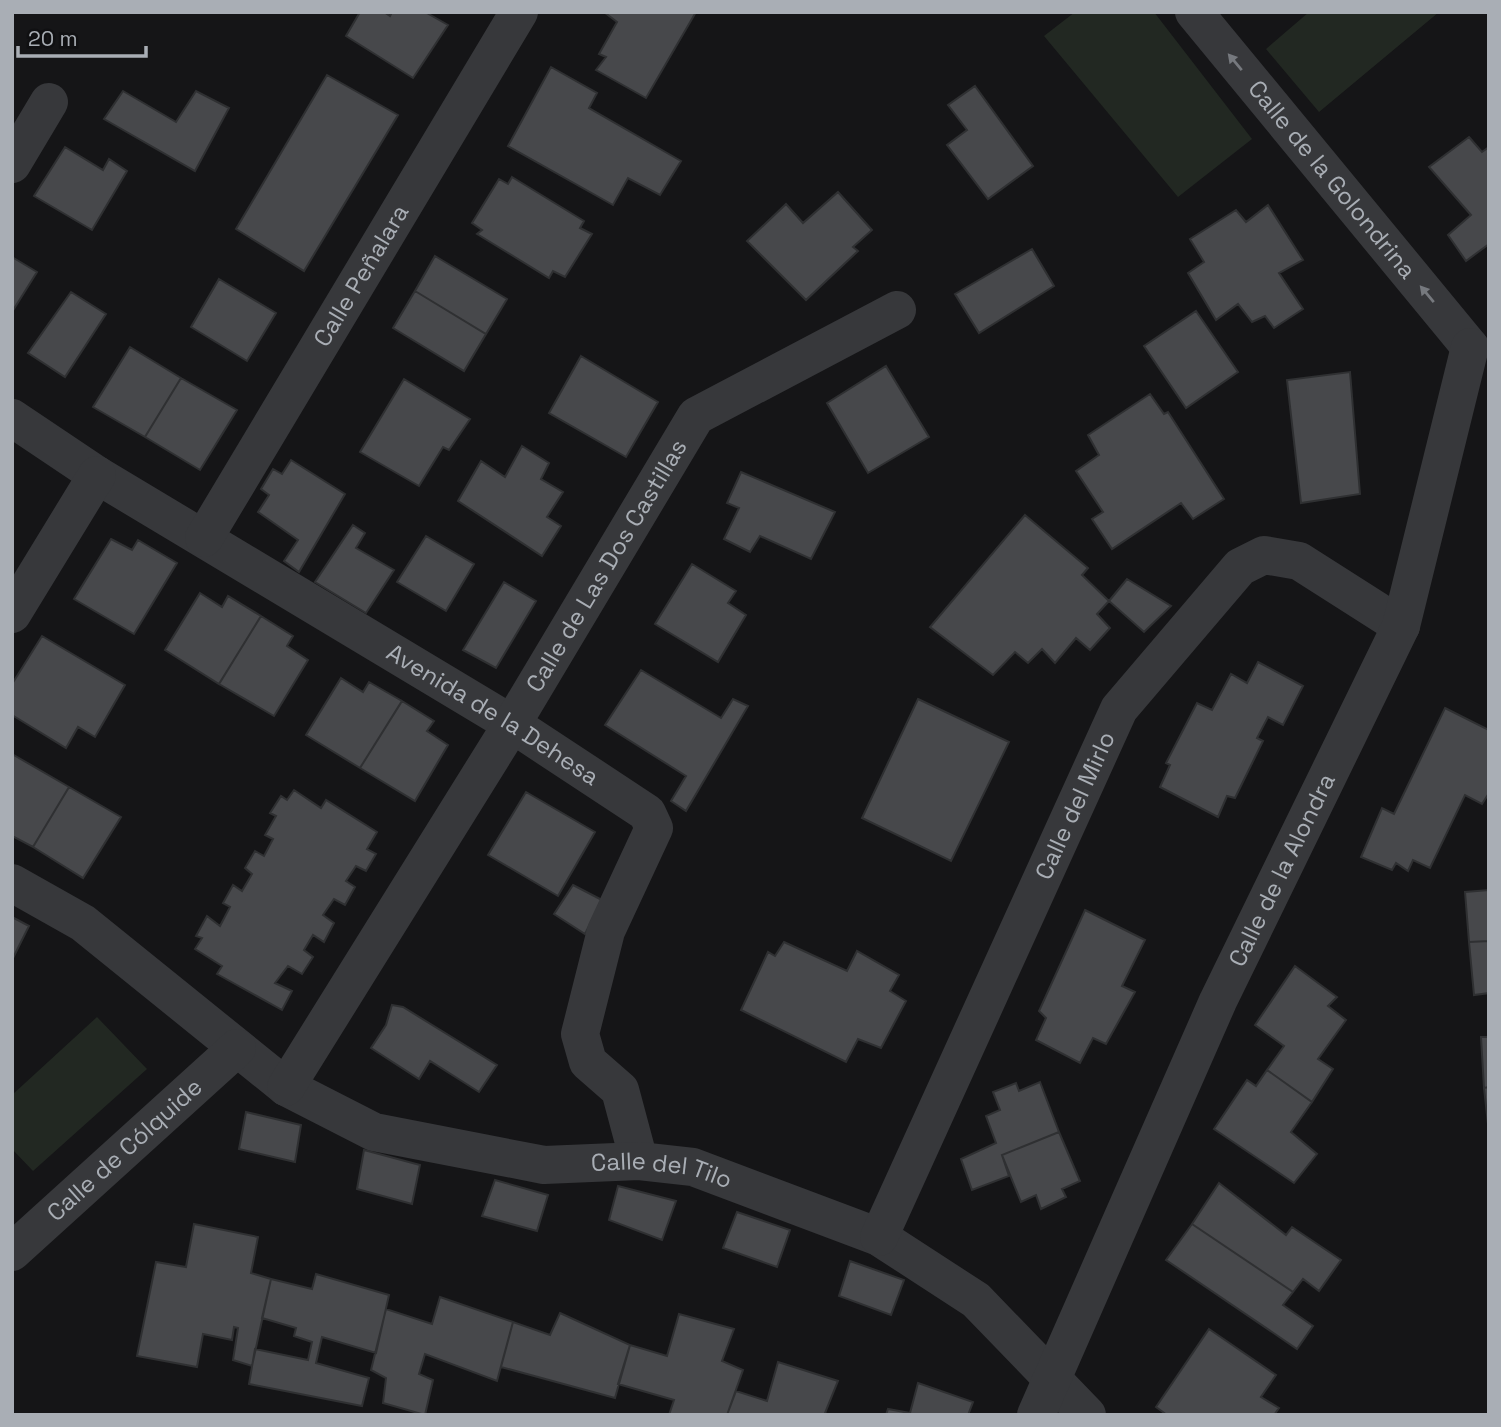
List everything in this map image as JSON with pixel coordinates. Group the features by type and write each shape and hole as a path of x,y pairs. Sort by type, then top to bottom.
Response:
{"street":[{"name":"Calle Peñalara","path":"204,538 519,12"},
{"name":"Calle de la Golondrina","path":"1194,12 1479,346"},
{"path":"12,164 49,102"},
{"name":"Calle de Las Dos Castillas","path":"286,1087 512,724 696,416 897,310"},
{"name":"Calle de la Alondra","path":"1036,1415 1218,1001 1401,626 1479,346"},
{"name":"Avenida de la Dehesa","path":"12,418 97,475 512,724 647,813 654,828 606,931 580,1034 588,1062 620,1090 639,1161"},
{"path":"12,614 97,475"},
{"name":"Calle del Mirlo","path":"879,1237 1119,709 1240,567 1264,555 1299,561 1401,626"},
{"name":"Calle del Tilo","path":"12,883 83,923 286,1087 374,1132 544,1165 639,1161 693,1167 879,1237 976,1300 1087,1415"},
{"name":"Calle de Cólquide","path":"12,1252 237,1048"}],"shaded area":[{"path":"1075,12 1154,12 1252,139 1178,197 1044,36"},
{"path":"1309,12 1439,12 1319,112 1266,49"},
{"path":"97,1017 147,1069 33,1171 12,1149 12,1095"}],"building":[{"path":"360,12 384,12 390,16 392,12 425,12 448,25 413,78 346,36"},
{"path":"604,12 696,12 646,98 596,70 606,57 599,54 617,22"},
{"path":"551,67 597,93 589,108 681,161 660,195 628,178 613,205 508,146"},
{"path":"327,75 398,115 304,271 236,229"},
{"path":"975,86 1033,166 988,199 947,145 967,130 948,105"},
{"path":"123,91 176,122 196,91 229,108 195,171 104,119"},
{"path":"1469,137 1482,152 1489,147 1489,244 1466,261 1448,235 1471,215 1429,167"},
{"path":"65,147 103,170 109,159 127,171 92,230 34,196"},
{"path":"512,177 584,221 580,228 592,234 565,277 553,271 549,278 477,234 482,230 472,223 499,179 508,184"},
{"path":"838,192 872,230 853,247 858,251 806,300 747,241 786,204 803,223"},
{"path":"1268,205 1303,260 1279,273 1303,309 1274,328 1265,316 1252,322 1238,304 1216,320 1188,273 1204,262 1190,239 1236,210 1246,222"},
{"path":"1032,249 1054,286 979,333 955,294"},
{"path":"435,256 507,299 486,334 415,291"},
{"path":"12,257 37,272 12,312"},
{"path":"219,279 276,313 247,361 191,327"},
{"path":"415,291 486,334 464,371 393,328"},
{"path":"71,292 106,314 65,377 28,353"},
{"path":"1196,311 1238,372 1186,408 1144,346"},
{"path":"130,347 181,378 145,437 93,407"},
{"path":"581,356 658,402 626,457 549,413"},
{"path":"886,366 929,437 868,473 827,403"},
{"path":"1350,372 1360,494 1301,503 1287,380"},
{"path":"181,378 237,410 200,470 145,437"},
{"path":"404,379 470,419 449,450 443,447 419,486 360,452"},
{"path":"1150,394 1164,414 1168,412 1224,499 1193,519 1181,503 1112,549 1092,519 1103,512 1076,471 1099,455 1088,435"},
{"path":"522,446 549,463 541,479 563,492 547,517 561,526 542,556 458,501 481,461 505,477"},
{"path":"291,460 345,494 299,572 284,561 298,540 258,512 269,495 261,489 273,469 282,474"},
{"path":"741,472 835,512 811,559 760,536 750,552 724,539 739,508 727,503"},
{"path":"1025,515 1088,568 1082,575 1109,601 1097,614 1110,628 1090,650 1076,638 1055,663 1042,649 1028,663 1015,652 993,675 930,627"},
{"path":"353,525 365,533 356,548 394,570 366,613 315,582"},
{"path":"426,536 474,564 446,611 397,582"},
{"path":"111,539 132,550 138,540 177,563 134,634 74,599"},
{"path":"692,564 736,591 728,603 746,615 718,662 655,624"},
{"path":"1127,579 1171,606 1144,632 1109,601"},
{"path":"504,582 536,601 496,668 463,650"},
{"path":"200,593 222,607 228,596 261,616 219,684 165,650"},
{"path":"261,616 293,636 287,646 308,660 274,716 219,684"},
{"path":"42,636 125,685 95,737 78,727 66,748 12,715 12,684"},
{"path":"1258,662 1303,686 1283,725 1268,717 1257,738 1263,741 1235,798 1227,796 1218,817 1160,787 1170,765 1166,763 1197,703 1212,710 1231,674 1247,683"},
{"path":"641,670 721,718 733,699 748,706 686,811 671,801 686,776 605,725"},
{"path":"341,678 363,692 369,682 402,701 360,768 306,735"},
{"path":"918,699 1009,742 951,861 862,818"},
{"path":"402,701 434,721 427,731 448,745 415,801 360,768"},
{"path":"1445,708 1489,730 1489,793 1482,804 1465,795 1430,868 1413,860 1408,871 1396,863 1392,870 1361,857 1382,808 1394,814"},
{"path":"12,754 69,787 33,847 12,836"},
{"path":"69,787 121,817 83,878 33,847"},
{"path":"294,790 321,808 326,800 377,832 367,849 376,854 366,871 356,866 346,881 355,887 345,905 334,899 323,915 334,923 324,942 313,935 304,950 313,957 302,974 288,966 275,983 292,991 282,1010 217,974 222,966 195,949 202,938 196,936 207,916 220,926 230,907 223,903 233,885 242,891 252,874 245,868 255,851 264,856 273,839 265,835 276,816 270,813 281,796 287,800"},
{"path":"526,792 595,832 558,896 488,855"},
{"path":"573,885 602,900 585,934 554,914"},
{"path":"1489,890 1489,941 1469,942 1465,892"},
{"path":"1085,910 1145,940 1122,986 1135,992 1106,1044 1093,1038 1080,1063 1036,1040 1046,1018 1039,1011"},
{"path":"12,917 29,926 13,958 12,957"},
{"path":"1489,941 1489,993 1474,995 1469,942"},
{"path":"784,942 847,971 857,951 899,975 890,991 906,1001 881,1048 858,1039 846,1062 741,1010 768,952 775,956"},
{"path":"1295,966 1337,997 1328,1006 1346,1020 1318,1059 1333,1069 1312,1102 1267,1070 1284,1046 1255,1025"},
{"path":"392,1005 403,1007 497,1065 479,1092 430,1061 419,1079 371,1048 386,1025"},
{"path":"1481,1037 1489,1037 1489,1087 1484,1088"},
{"path":"1267,1070 1312,1102 1291,1132 1317,1154 1294,1183 1214,1129 1247,1080 1256,1086"},
{"path":"1040,1082 1059,1132 1002,1155 1009,1176 972,1190 961,1159 996,1143 986,1116 1000,1110 993,1092 1016,1083 1019,1091"},
{"path":"1489,1087 1489,1133 1484,1088"},
{"path":"246,1112 301,1125 295,1162 239,1149"},
{"path":"1059,1132 1080,1181 1062,1189 1066,1197 1041,1209 1036,1195 1021,1202 1002,1155"},
{"path":"364,1150 420,1165 412,1204 357,1189"},
{"path":"495,1180 548,1195 537,1231 482,1216"},
{"path":"1219,1183 1286,1235 1292,1227 1341,1260 1319,1291 1303,1279 1293,1292 1192,1224"},
{"path":"618,1186 676,1201 662,1240 609,1220"},
{"path":"737,1212 790,1230 777,1267 723,1248"},
{"path":"194,1224 258,1237 251,1273 271,1279 252,1366 233,1360 238,1328 234,1327 232,1340 203,1334 197,1367 137,1356 156,1262 186,1267"},
{"path":"1192,1224 1293,1292 1283,1305 1313,1326 1297,1349 1166,1260"},
{"path":"850,1261 904,1280 891,1315 839,1296"},
{"path":"316,1274 389,1295 376,1353 322,1337 316,1363 369,1378 362,1406 249,1384 255,1349 308,1360 312,1342 294,1336 296,1328 262,1318 271,1279 312,1289"},
{"path":"440,1297 513,1322 497,1381 425,1354 419,1374 433,1380 425,1415 383,1403 386,1378 371,1370 386,1309 432,1324"},
{"path":"560,1313 630,1345 615,1398 501,1367 513,1322 550,1335"},
{"path":"679,1314 734,1329 722,1361 743,1370 727,1415 669,1415 674,1400 618,1384 630,1345 667,1356"},
{"path":"1209,1329 1276,1375 1261,1397 1279,1408 1274,1415 1167,1415 1156,1407"},
{"path":"778,1362 838,1381 825,1413 829,1415 727,1415 736,1391 767,1401"},
{"path":"918,1383 973,1402 968,1415 886,1415 888,1409 910,1413"}]}
